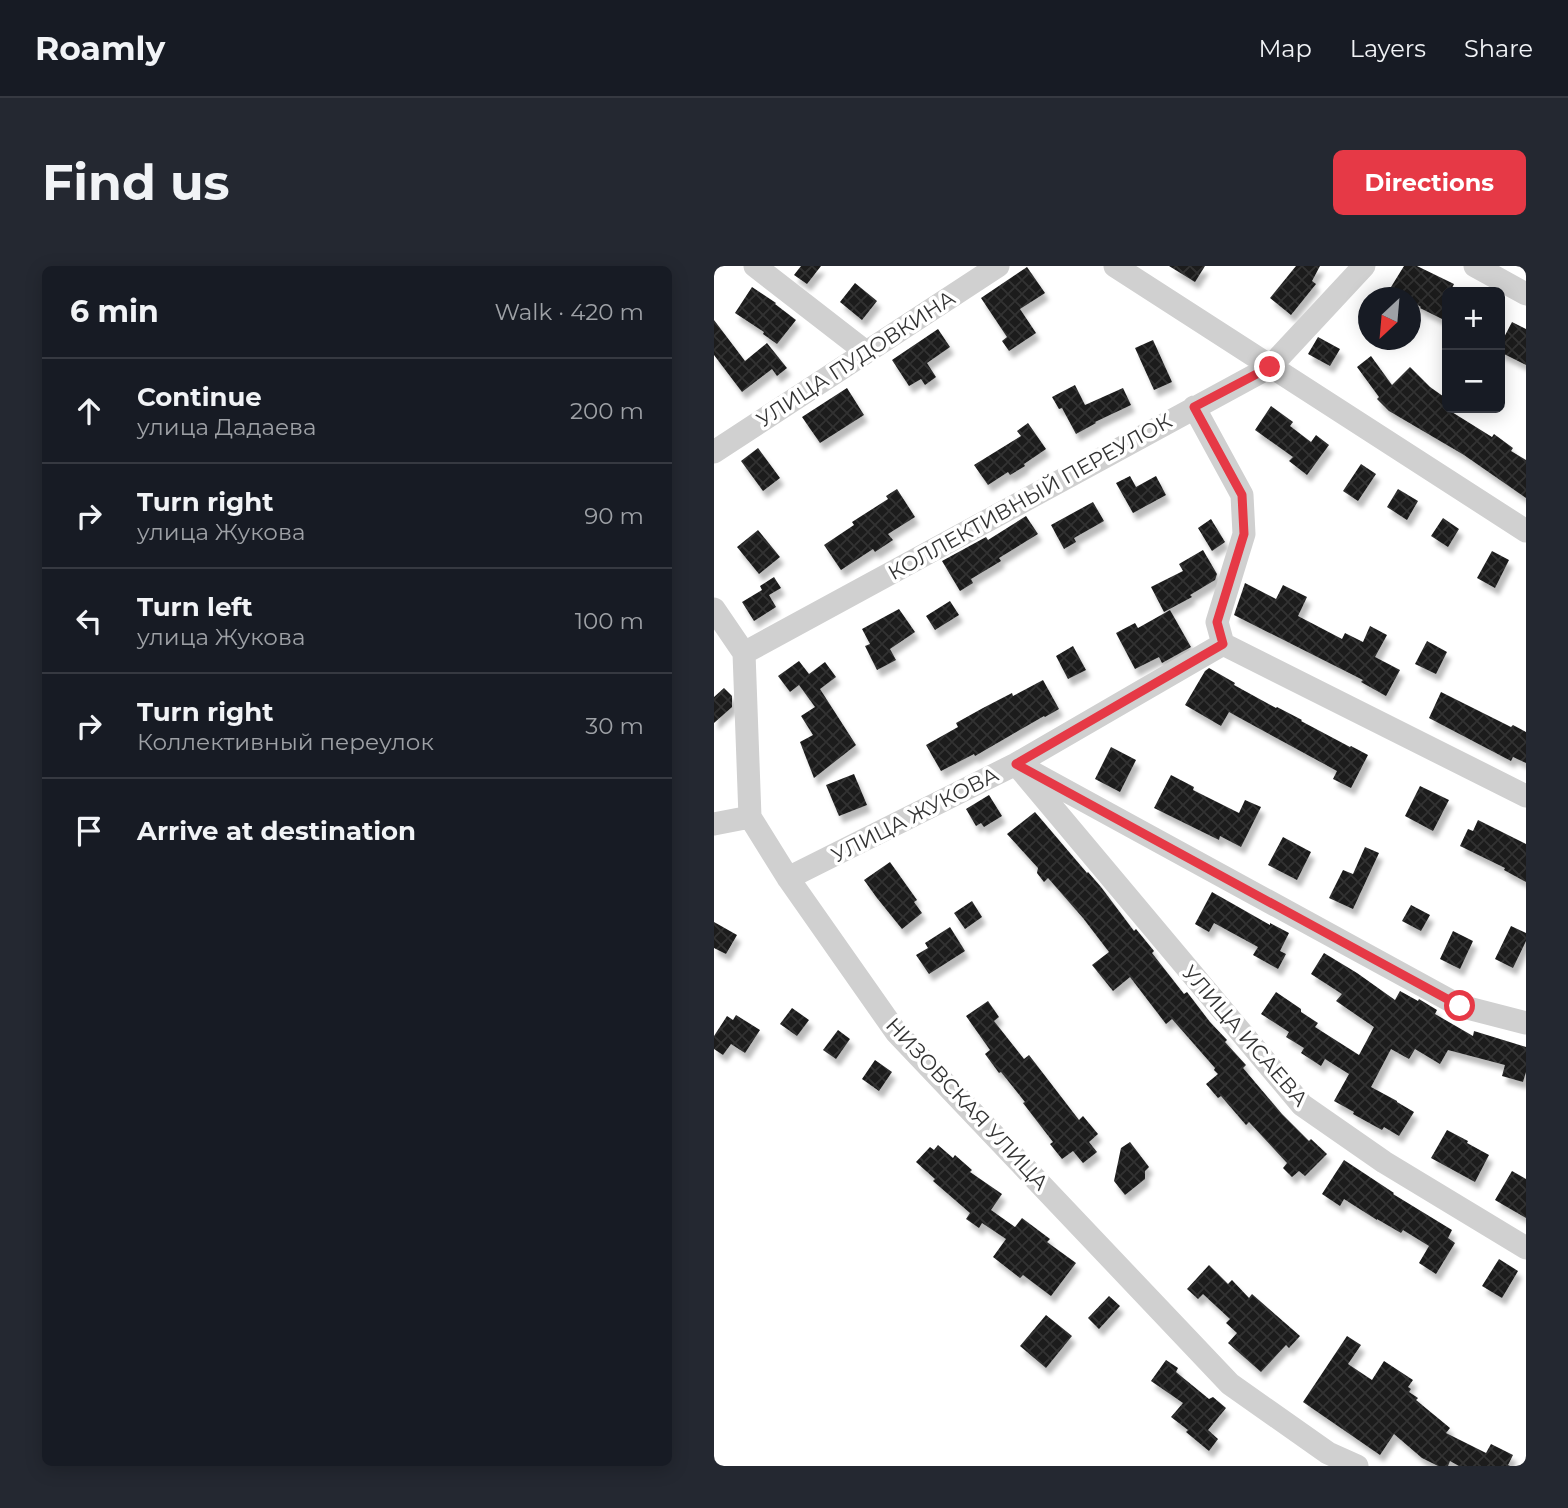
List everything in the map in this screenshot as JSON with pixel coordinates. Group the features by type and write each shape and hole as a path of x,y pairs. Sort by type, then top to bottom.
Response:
{"street":[{"path":"755,266 866,352"},
{"name":"УЛИЦА ПУДОВКИНА","path":"714,452 998,266"},
{"path":"1115,266 1526,531"},
{"name":"КОЛЛЕКТИВНЫЙ ПЕРЕУЛОК","path":"744,653 1270,367 1364,266"},
{"path":"1475,266 1526,293"},
{"path":"1194,407 1242,495 1244,534 1217,622 1223,644 1526,796"},
{"path":"714,609 744,653"},
{"name":"УЛИЦА ЖУКОВА","path":"788,878 1016,764 1223,644"},
{"name":"НИЗОВСКАЯ УЛИЦА","path":"744,653 750,817 788,878 896,1032 1230,1384 1328,1453 1357,1466"},
{"path":"1016,764 1460,1006 1526,1023"},
{"name":"УЛИЦА ИСАЕВА","path":"1016,764 1302,1105 1384,1162 1526,1248"},
{"path":"714,824 750,817"}],"building":[{"path":"801,266 821,266 807,284 794,275"},
{"path":"1169,266 1205,266 1195,282"},
{"path":"1296,266 1320,266 1312,281 1316,284 1291,315 1270,298"},
{"path":"1404,266 1417,266 1454,284 1452,287 1442,287 1442,319 1421,308 1421,287 1391,287"},
{"path":"1027,267 1045,293 1020,309 1036,333 1009,351 1002,341 1007,337 981,298"},
{"path":"855,283 877,301 862,320 840,302"},
{"path":"752,287 796,320 777,344 735,313"},
{"path":"714,320 745,361 767,343 787,368 777,376 772,369 742,392 714,355"},
{"path":"1512,322 1526,329 1526,365 1505,354 1505,335"},
{"path":"938,329 950,347 927,363 936,377 925,385 921,379 909,386 892,360"},
{"path":"1318,337 1340,349 1330,366 1308,354"},
{"path":"1153,340 1172,382 1154,390 1135,348"},
{"path":"1371,356 1392,385 1410,367 1442,395 1442,413 1453,413 1492,437 1494,434 1513,448 1511,451 1526,460 1526,498 1464,455 1389,411 1377,399 1379,397 1357,367"},
{"path":"1075,385 1085,405 1123,388 1131,405 1076,434 1062,408 1059,409 1052,397"},
{"path":"847,388 864,415 820,443 802,417"},
{"path":"1271,406 1293,422 1290,426 1311,442 1316,435 1329,445 1307,475 1289,461 1293,457 1255,430"},
{"path":"1028,423 1046,449 1024,464 1025,466 1010,475 1008,472 988,485 974,465 1021,436 1017,431"},
{"path":"758,448 780,478 763,491 741,461"},
{"path":"1361,464 1376,474 1358,501 1343,491"},
{"path":"1130,476 1136,487 1156,476 1166,495 1133,513 1116,483"},
{"path":"897,489 915,517 888,534 893,540 875,552 873,549 841,570 824,545 854,525 852,522 888,499 886,496"},
{"path":"1398,489 1418,501 1407,520 1387,507"},
{"path":"1093,502 1104,521 1074,538 1076,542 1064,549 1051,525"},
{"path":"1026,516 1038,534 999,558 1001,561 971,579 973,583 960,591 942,561 986,537 988,540"},
{"path":"1443,518 1459,529 1448,547 1431,536"},
{"path":"1211,519 1225,542 1212,551 1198,528"},
{"path":"758,530 780,557 759,574 737,547"},
{"path":"1203,550 1217,574 1215,580 1190,595 1192,597 1164,612 1151,587 1183,571 1179,564"},
{"path":"1492,551 1509,560 1495,588 1477,578"},
{"path":"774,577 781,588 769,595 776,607 754,621 742,602 762,590 760,586"},
{"path":"1245,583 1276,599 1283,585 1307,597 1298,616 1342,639 1345,633 1363,642 1370,626 1387,635 1375,657 1400,670 1386,696 1361,682 1363,680 1234,615"},
{"path":"950,601 959,615 935,630 926,616"},
{"path":"899,609 915,632 890,649 896,660 877,670 865,646 870,644 862,629"},
{"path":"1170,610 1191,647 1162,663 1159,657 1135,669 1116,633 1135,623 1138,628"},
{"path":"1427,641 1447,652 1436,674 1415,664"},
{"path":"1073,646 1086,670 1068,679 1056,656"},
{"path":"799,661 809,674 825,662 836,677 820,689 856,745 814,778 800,742 813,735 801,716 815,707 799,685 790,692 778,676"},
{"path":"1209,668 1276,708 1368,755 1351,788 1333,779 1337,771 1229,712 1221,726 1185,705"},
{"path":"1043,680 1059,709 975,756 974,754 941,771 926,745 958,727 956,723 983,708"},
{"path":"724,688 732,696 732,707 714,723 714,697"},
{"path":"1441,692 1526,732 1526,763 1513,757 1511,761 1429,718"},
{"path":"1111,747 1136,760 1120,792 1095,779"},
{"path":"854,774 867,805 839,816 826,785"},
{"path":"1171,775 1194,787 1193,790 1239,813 1245,800 1261,807 1241,847 1220,836 1219,840 1154,808"},
{"path":"1420,786 1449,800 1433,831 1405,816"},
{"path":"989,795 1002,816 984,827 981,823 976,826 966,809"},
{"path":"1035,812 1101,887 1134,931 1136,929 1184,994 1187,992 1227,1040 1225,1042 1246,1065 1243,1068 1282,1114 1309,1141 1311,1139 1327,1154 1305,1176 1299,1171 1292,1177 1283,1168 1287,1163 1249,1122 1246,1125 1221,1096 1218,1098 1206,1084 1218,1074 1215,1068 1172,1019 1166,1024 1130,977 1113,991 1092,965 1109,952 1048,878 1044,882 1037,873 1038,868 1007,834"},
{"path":"1478,820 1526,844 1526,882 1504,870 1505,868 1460,846 1468,829 1473,831"},
{"path":"1283,837 1311,852 1297,880 1268,865"},
{"path":"1365,847 1379,853 1353,909 1329,898 1343,870 1353,874"},
{"path":"890,862 917,900 914,902 922,913 902,929 864,880"},
{"path":"1212,892 1289,933 1280,951 1286,954 1278,969 1253,955 1258,947 1214,923 1209,932 1195,924"},
{"path":"972,901 982,917 965,929 954,913"},
{"path":"1411,905 1430,915 1421,931 1402,921"},
{"path":"714,922 737,935 726,954 714,948"},
{"path":"1511,926 1526,933 1526,941 1513,968 1495,959"},
{"path":"950,927 965,951 929,974 916,955 928,948 925,943"},
{"path":"1453,931 1473,941 1460,969 1440,959"},
{"path":"1324,953 1395,1000 1400,991 1437,1010 1435,1014 1473,1036 1474,1031 1526,1047 1526,1072 1523,1082 1502,1076 1505,1065 1448,1050 1440,1064 1415,1049 1409,1059 1391,1049 1371,1087 1414,1112 1399,1136 1353,1114 1354,1112 1334,1101 1349,1074 1325,1059 1321,1066 1301,1053 1304,1048 1286,1037 1289,1032 1261,1014 1276,992 1318,1023 1315,1027 1359,1055 1374,1027 1336,1001 1342,994 1311,974"},
{"path":"988,1001 999,1017 994,1021 1024,1059 1029,1055 1079,1120 1083,1116 1098,1134 1089,1142 1097,1152 1083,1163 1073,1151 1062,1159 1050,1144 1053,1142 1023,1103 1025,1102 985,1054 990,1050 966,1016"},
{"path":"792,1008 809,1020 797,1036 780,1024"},
{"path":"736,1015 760,1030 745,1053 731,1044 723,1055 714,1049 714,1036 727,1016 733,1020"},
{"path":"838,1030 850,1039 836,1059 823,1050"},
{"path":"875,1060 892,1072 879,1091 862,1079"},
{"path":"1447,1130 1489,1155 1475,1182 1431,1158"},
{"path":"1130,1142 1149,1167 1145,1171 1145,1179 1125,1195 1114,1181 1121,1148"},
{"path":"938,1145 953,1158 955,1155 972,1170 970,1172 1002,1194 991,1210 1015,1227 1022,1218 1050,1239 1047,1242 1076,1263 1051,1296 1023,1275 1020,1278 993,1257 1006,1239 982,1223 979,1228 966,1219 970,1213 933,1181 935,1179 916,1162 930,1147 934,1150"},
{"path":"1344,1160 1452,1230 1448,1238 1455,1243 1436,1274 1419,1263 1429,1246 1403,1230 1401,1233 1377,1220 1344,1199 1340,1206 1322,1194"},
{"path":"1512,1171 1526,1179 1526,1218 1495,1200"},
{"path":"1499,1259 1518,1271 1502,1298 1482,1286"},
{"path":"1209,1265 1228,1284 1232,1280 1249,1298 1252,1294 1300,1336 1289,1348 1286,1345 1261,1372 1228,1343 1237,1333 1226,1323 1230,1319 1203,1294 1198,1299 1187,1289"},
{"path":"1109,1296 1120,1306 1099,1329 1088,1318"},
{"path":"1046,1315 1072,1336 1046,1368 1020,1346"},
{"path":"1347,1336 1361,1345 1348,1364 1372,1380 1384,1361 1413,1380 1408,1387 1411,1389 1409,1392 1450,1428 1446,1433 1486,1453 1491,1444 1513,1455 1508,1465 1510,1466 1459,1466 1450,1461 1448,1466 1438,1466 1422,1458 1394,1434 1380,1455 1303,1402"},
{"path":"1166,1360 1178,1368 1176,1372 1209,1399 1213,1397 1226,1408 1208,1430 1218,1439 1209,1451 1171,1417 1183,1403 1151,1381"}],"route":[{"path":"1270,367 1194,407 1242,495 1244,534 1217,622 1223,644 1016,764 1460,1006"}]}
